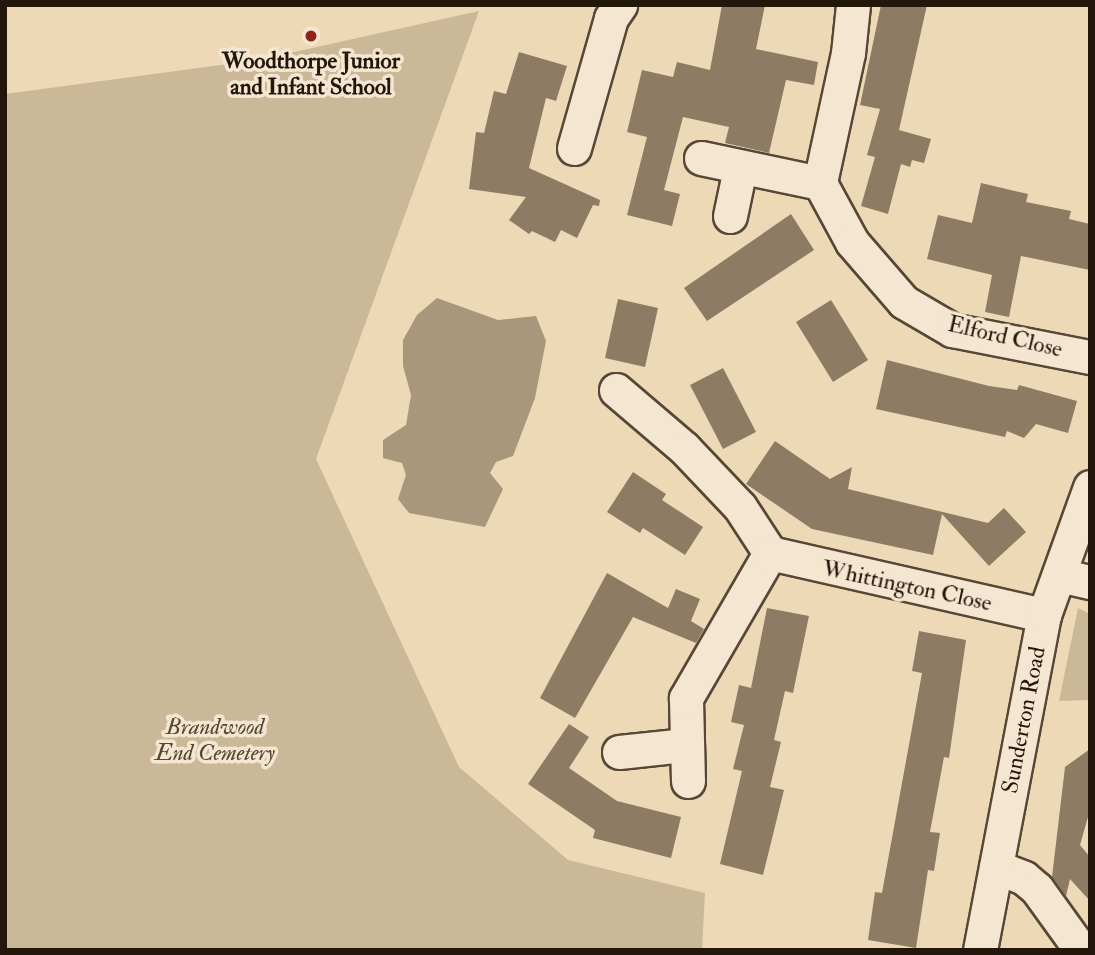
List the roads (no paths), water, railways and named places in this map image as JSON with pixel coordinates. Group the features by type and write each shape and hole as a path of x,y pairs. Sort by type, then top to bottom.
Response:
{"street":[{"path":"574,148 611,18 620,5"},
{"path":"701,158 820,183 848,53 853,5"},
{"path":"730,216 740,168"},
{"name":"Elford Close","path":"820,183 852,242 904,302 952,330 1090,357"},
{"path":"616,390 684,448 740,507 770,553 686,698 684,745 688,781"},
{"name":"Sunderton Road","path":"980,950 1044,615 1074,578 1090,487"},
{"name":"Whittington Close","path":"770,553 1044,615"},
{"path":"619,752 684,745"},
{"path":"996,867 1024,877 1037,889 1076,943 1088,950"}],"place":[{"name":"Woodthorpe Junior and Infant School","path":"311,36"}],"park label":[{"name":"Brandwood End Cemetery","path":"215,740"}]}
